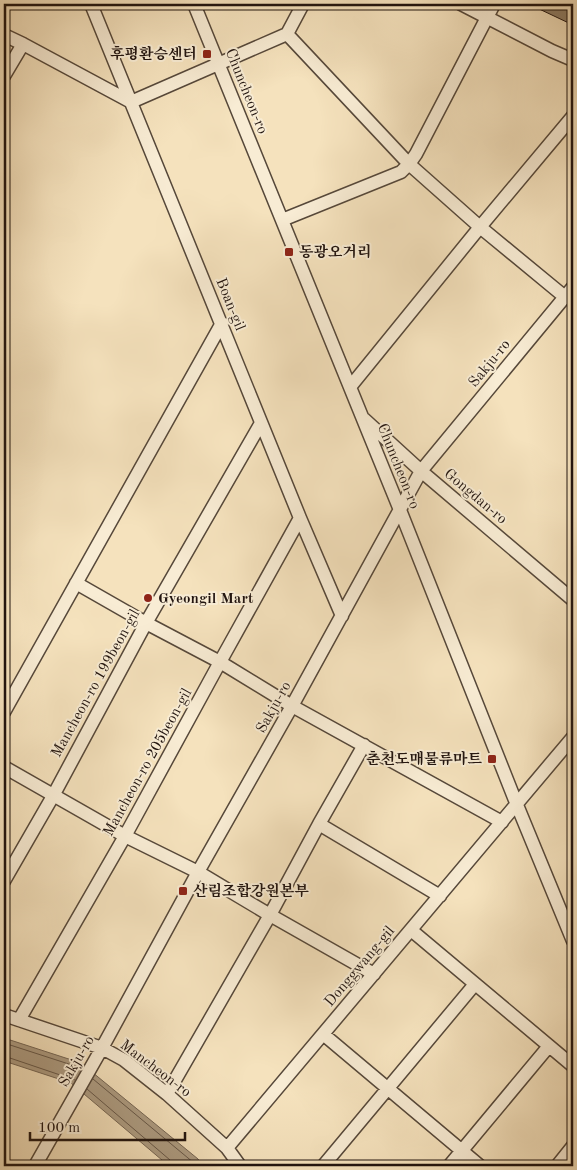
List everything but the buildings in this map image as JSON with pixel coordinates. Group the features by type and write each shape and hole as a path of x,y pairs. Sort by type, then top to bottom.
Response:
{"street":[{"name":"Boan-gil","path":"91,4 261,423 342,616"},
{"name":"Chuncheon-ro","path":"194,4 400,510 516,805 573,941"},
{"path":"4,35 131,102 287,34 303,4"},
{"path":"461,4 573,60"},
{"path":"282,220 401,172 409,164 494,4"},
{"path":"287,34 409,164 480,227 569,292"},
{"path":"4,76 23,44"},
{"path":"350,387 573,116"},
{"name":"Sakju-ro","path":"36,1166 421,471 569,292"},
{"path":"4,712 222,323"},
{"name":"Gongdan-ro","path":"361,415 421,471 573,600"},
{"name":"Mancheon-ro 199beon-gil","path":"4,881 53,796 146,623 261,423"},
{"name":"Mancheon-ro 205beon-gil","path":"19,1020 125,836 300,518"},
{"path":"76,583 220,662 292,706 502,822"},
{"name":"Donggwang-gil","path":"227,1148 573,737"},
{"path":"167,1094 270,915 364,745"},
{"path":"4,767 125,836 198,872 374,974"},
{"path":"319,824 440,896"},
{"path":"411,930 573,1066"},
{"path":"323,1166 475,984"},
{"name":"Mancheon-ro","path":"4,1016 102,1048 124,1060 167,1094 227,1148 240,1166"},
{"path":"323,1034 480,1166"},
{"path":"449,1166 549,1046"},
{"path":"557,1166 573,1146"}],"water":[{"path":"4,1038 81,1063 198,1159 203,1166 169,1166 71,1083 4,1061"}],"place":[{"name":"후평환승센터","path":"207,54"},
{"name":"동광오거리","path":"289,252"},
{"name":"Gyeongil Mart","path":"148,598"},
{"name":"춘천도매물류마트","path":"492,759"},
{"name":"산림조합강원본부","path":"183,891"}]}
